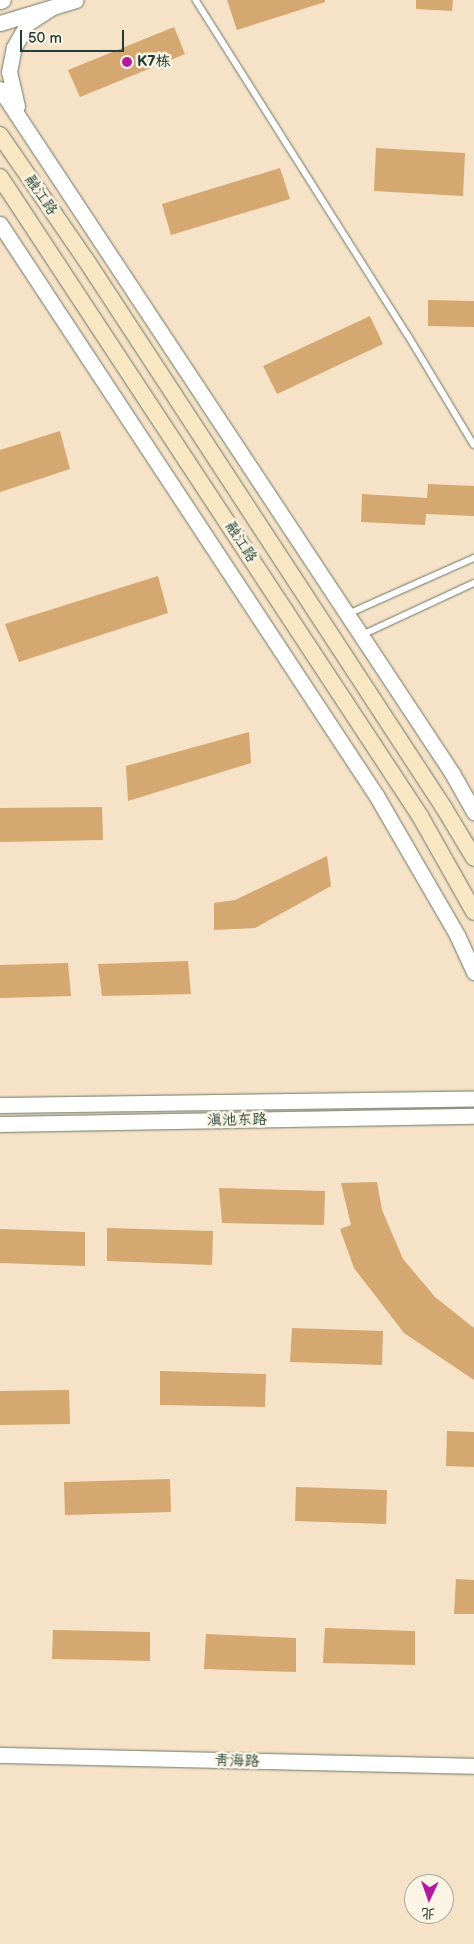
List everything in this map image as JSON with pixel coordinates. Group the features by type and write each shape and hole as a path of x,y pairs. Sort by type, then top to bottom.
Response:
{"main road":[{"name":"融江路","path":"0,135 92,268 474,858"},
{"name":"融江路","path":"0,177 420,816 474,912"}],"street":[{"path":"0,23 76,0"},
{"path":"20,118 10,84 11,60 28,23 51,8"},
{"path":"0,89 347,614 474,812"},
{"path":"0,224 376,795 457,935 474,972"},
{"path":"433,1099 474,1087"},
{"name":"滇池东路","path":"0,1105 474,1098"},
{"name":"滇池东路","path":"0,1124 474,1116"},
{"path":"422,1117 474,1124"},
{"name":"青海路","path":"0,1755 474,1766"}],"lane":[{"path":"196,0 408,335 474,445"},
{"path":"347,614 474,558"},
{"path":"360,636 474,583"}],"building":[{"path":"227,0 325,0 325,2 237,30"},
{"path":"416,0 453,0 452,11 416,9"},
{"name":"K7栋","path":"174,27 185,54 80,97 68,70"},
{"path":"376,148 465,153 463,196 374,191"},
{"path":"280,168 290,199 171,235 162,204"},
{"path":"428,300 474,301 474,327 428,326"},
{"path":"370,316 383,344 277,394 263,366"},
{"path":"60,431 70,469 0,492 0,450"},
{"path":"428,484 474,486 474,516 426,514 425,525 361,522 362,494 427,498"},
{"path":"158,576 168,613 19,662 5,624"},
{"path":"249,732 251,763 128,801 126,766"},
{"path":"102,807 103,840 0,842 0,808"},
{"path":"327,856 331,886 255,928 214,930 214,903 235,900"},
{"path":"188,961 191,994 102,996 98,964"},
{"path":"68,963 71,996 0,998 0,965"},
{"path":"377,1182 382,1210 403,1259 435,1297 474,1328 474,1380 404,1333 354,1268 340,1229 351,1225 341,1183"},
{"path":"219,1188 325,1191 324,1225 222,1223"},
{"path":"107,1228 213,1231 212,1265 107,1261"},
{"path":"0,1229 85,1232 85,1266 0,1263"},
{"path":"292,1328 383,1331 382,1365 290,1362"},
{"path":"160,1371 266,1374 265,1407 160,1405"},
{"path":"69,1390 70,1424 0,1425 0,1391"},
{"path":"447,1431 474,1432 474,1467 446,1466"},
{"path":"170,1479 171,1512 65,1515 64,1482"},
{"path":"296,1487 387,1490 386,1524 295,1521"},
{"path":"456,1579 474,1580 474,1614 454,1614"},
{"path":"325,1628 415,1631 415,1665 323,1663"},
{"path":"53,1630 150,1632 150,1661 52,1659"},
{"path":"206,1634 296,1638 296,1672 204,1669"}],"place":[{"name":"K7栋","path":"127,62"}]}
